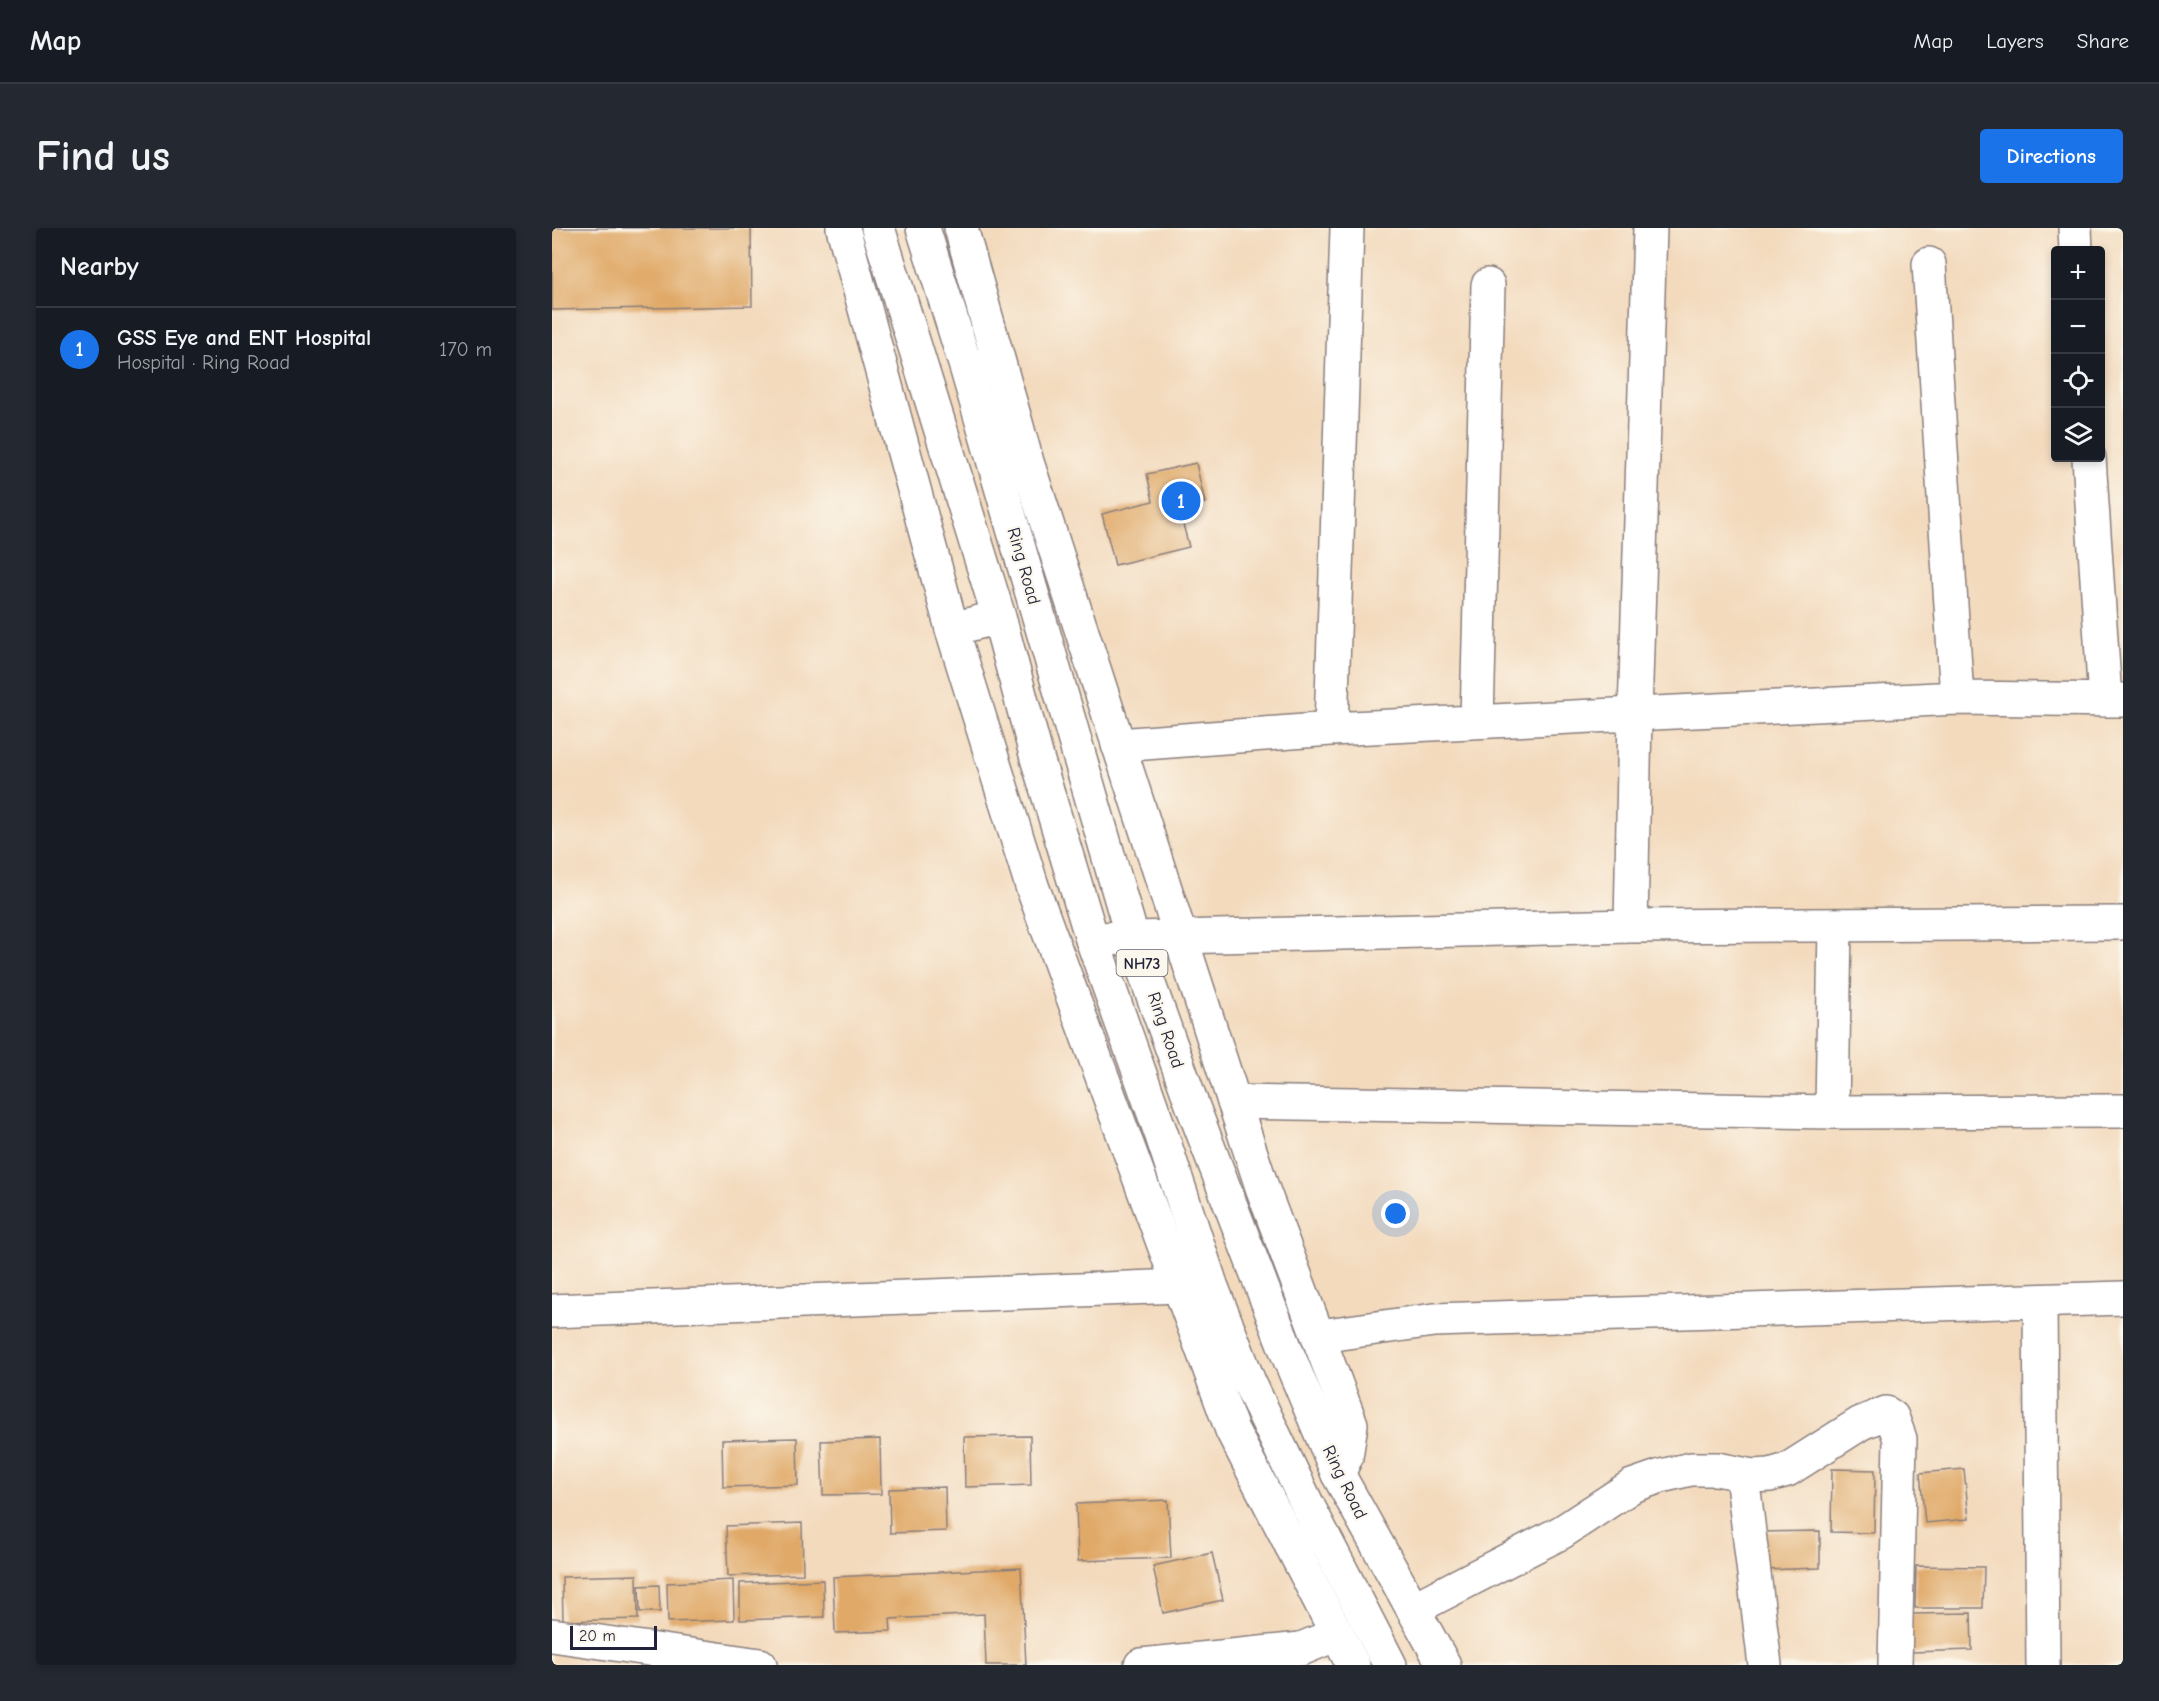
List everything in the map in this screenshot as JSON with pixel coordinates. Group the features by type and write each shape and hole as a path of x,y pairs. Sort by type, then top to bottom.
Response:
{"main road":[{"path":"843,228 952,630 1032,886 1232,1430 1353,1665"},
{"name":"NH73","path":"878,228 999,617 1037,758 1092,939 1162,1136 1211,1286 1248,1382 1321,1532 1390,1665"},
{"name":"Ring Road","path":"923,228 967,370 1132,937 1192,1107 1288,1355 1338,1474 1444,1665"},
{"path":"961,228 1027,462 1234,1102 1263,1190 1351,1424 1346,1457 1338,1474"},
{"path":"1331,729 1347,228"},
{"path":"1631,926 1650,228"},
{"path":"2075,228 2076,246"},
{"path":"1929,264 1957,698"},
{"path":"1477,721 1488,285"},
{"path":"967,370 998,361"},
{"path":"1118,745 1331,729 1957,698 2114,700 2089,462"},
{"path":"952,630 999,617"},
{"path":"1092,939 1631,926 2123,923"},
{"path":"1832,1112 1835,925"},
{"path":"1234,1102 1832,1112 2123,1111"},
{"path":"552,1311 1179,1287"},
{"path":"1319,1336 1434,1320 2123,1298"},
{"path":"2040,1301 2043,1665"},
{"path":"1413,1609 1562,1532 1632,1486 1691,1469 1717,1469 1752,1476 1770,1475 1786,1470 1861,1423 1886,1413 1892,1417 1900,1439 1895,1665"},
{"path":"1742,1474 1765,1665"},
{"path":"1291,1545 1321,1532"},
{"path":"1141,1665 1301,1649 1337,1634"},
{"path":"552,1635 760,1665"}],"building":[{"path":"552,228 751,228 752,306 552,310"},
{"path":"1196,463 1205,503 1179,509 1189,547 1115,565 1102,514 1153,501 1147,474"},
{"path":"1030,1436 1031,1485 965,1487 964,1437"},
{"path":"797,1438 798,1485 723,1487 722,1440"},
{"path":"880,1439 881,1494 823,1495 821,1441"},
{"path":"1832,1469 1875,1470 1874,1533 1831,1532"},
{"path":"1964,1469 1969,1519 1925,1523 1920,1473"},
{"path":"945,1487 946,1531 890,1533 889,1489"},
{"path":"1168,1500 1171,1558 1078,1561 1076,1504"},
{"path":"802,1523 803,1574 728,1576 726,1526"},
{"path":"1820,1531 1820,1568 1762,1570 1761,1532"},
{"path":"1212,1553 1223,1600 1163,1613 1153,1566"},
{"path":"1916,1566 1984,1567 1983,1608 1915,1608"},
{"path":"1021,1568 1026,1665 986,1665 984,1614 890,1619 891,1631 835,1633 833,1577"},
{"path":"637,1575 638,1619 563,1621 562,1577"},
{"path":"733,1580 734,1620 668,1622 667,1583"},
{"path":"823,1580 824,1617 740,1620 740,1583"},
{"path":"659,1585 660,1612 640,1612 639,1586"},
{"path":"1971,1613 1972,1650 1912,1652 1911,1614"}],"place":[{"name":"GSS Eye and ENT Hospital","path":"1181,501"}]}
